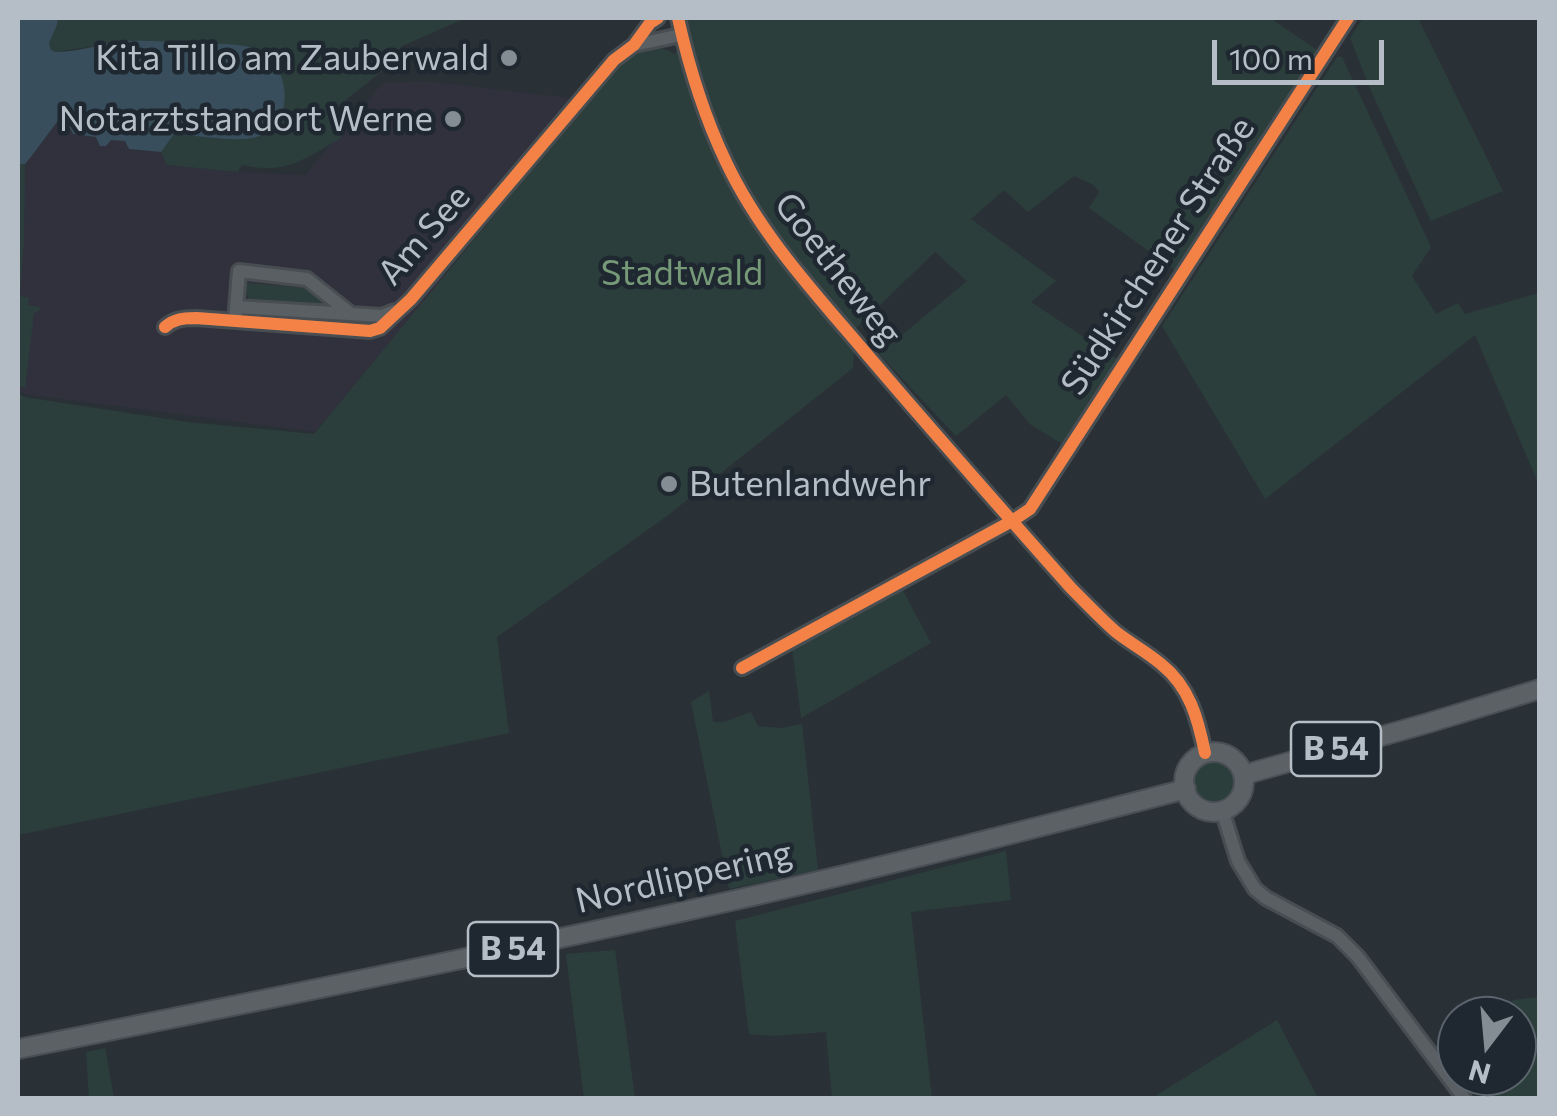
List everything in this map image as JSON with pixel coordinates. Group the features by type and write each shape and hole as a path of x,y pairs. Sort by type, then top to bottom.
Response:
{"main road":[{"name":"B 54","path":"1244,774 1540,689"},
{"path":"1205,753 1233,758 1244,774 1242,793 1222,810 1202,808 1186,789 1189,766 1205,753"},
{"name":"Nordlippering","path":"18,1050 730,902 1186,789"}],"street":[{"name":"Am See","path":"235,314 370,331 380,328 614,60 658,18"},
{"name":"Goetheweg","path":"678,18 696,86 726,163 768,236 1012,521"},
{"name":"Südkirchener Straße","path":"742,668 1030,508 1348,18"},
{"path":"634,45 682,34"},
{"name":"Am See","path":"235,314 239,271 308,279 351,314"},
{"name":"Am See","path":"165,328 183,318 235,314 382,316 402,307"},
{"path":"1012,521 1082,599 1179,681 1198,720 1205,753"},
{"path":"1222,810 1238,862 1255,889 1337,936 1358,957 1464,1098"}],"shaded area":[{"path":"425,81 570,98 423,271 447,275 315,432 24,394 18,390 18,259 25,164 64,114 73,134 126,141 129,149 161,152 168,165 305,175 383,83"}],"green space":[{"path":"58,18 466,18 402,46 388,66 337,107 341,138 294,163 271,168 242,165 238,172 167,165 161,152 174,133 240,139 265,132 275,124 254,48 131,41 54,52 49,43"},
{"name":"Stadtwald","path":"684,18 1270,18 1317,50 1175,270 1089,208 1099,192 1094,185 1074,176 1028,212 1004,190 971,219 1056,281 1031,302 1120,361 1064,445 1031,425 1006,395 956,436 879,354 967,281 935,252 856,328 853,368 667,516 497,637 509,733 18,835 18,393 187,422 314,434 610,75 646,48 674,54 690,42"},
{"path":"1363,18 1418,18 1503,191 1431,221 1350,38"},
{"path":"1337,57 1342,57 1431,247 1412,276 1436,314 1458,303 1465,314 1539,293 1539,485 1475,335 1265,499 1162,326"},
{"path":"18,164 25,164 20,296 29,298 28,305 40,307 34,313 25,388 18,385"},
{"path":"247,283 309,288 330,304 325,308 250,300 244,290"},
{"path":"902,589 931,643 801,718 792,649"},
{"path":"709,691 713,722 751,712 758,726 781,728 802,724 818,870 729,889 691,702"},
{"path":"1214,759 1230,765 1236,781 1230,797 1214,803 1198,797 1192,781 1198,765"},
{"path":"1006,851 1011,900 911,912 932,1098 832,1098 826,1032 749,1034 735,921"},
{"path":"615,950 635,1098 584,1098 566,954"},
{"path":"1537,997 1539,1098 1484,1098 1537,1096"},
{"path":"1277,1020 1318,1098 1152,1098"},
{"path":"105,1048 114,1098 89,1098 86,1052"}],"water":[{"path":"18,18 58,18 49,43 55,52 138,41 230,44 256,49 276,66 282,78 285,92 280,119 272,129 251,138 174,134 161,152 129,149 125,141 111,140 100,146 96,137 73,134 63,114 25,164 18,164"}],"cycle path":[{"path":"165,327 196,318 370,331 380,328 411,299 614,60 658,18"},
{"path":"678,18 718,145 771,238 1071,588 1116,632 1171,673 1191,704 1205,753"},
{"path":"742,668 1030,509 1348,18"}],"place":[{"name":"Kita Tillo am Zauberwald","path":"509,58"},
{"name":"Notarztstandort Werne","path":"453,119"},
{"name":"Butenlandwehr","path":"669,484"}]}
